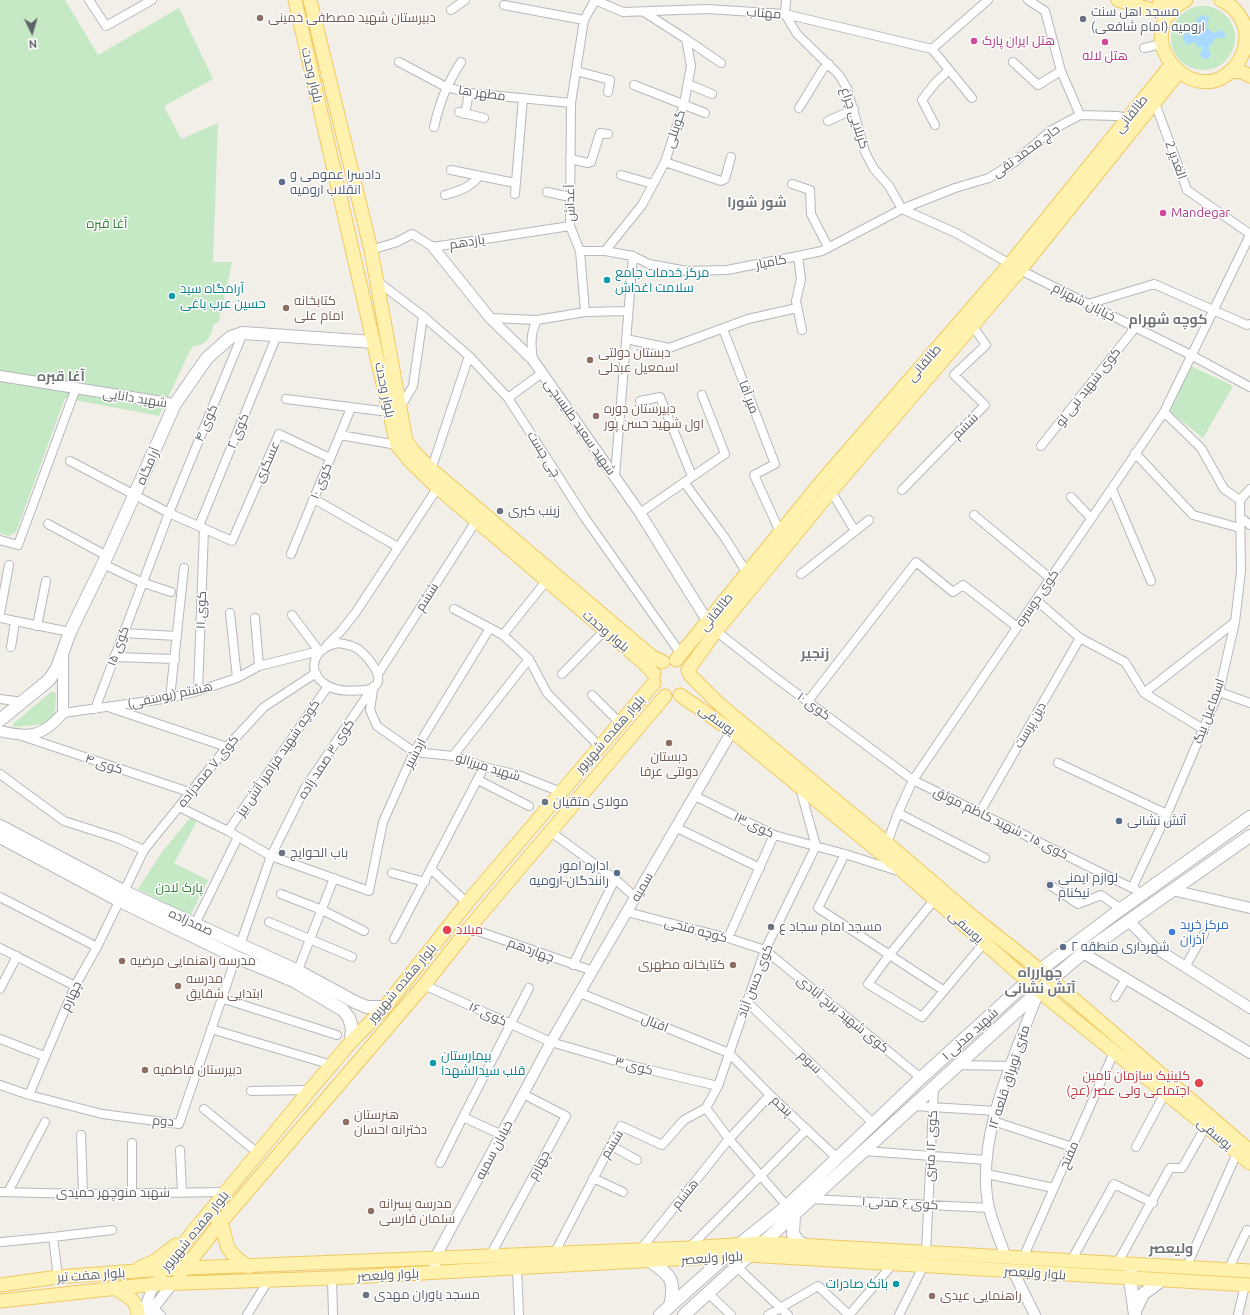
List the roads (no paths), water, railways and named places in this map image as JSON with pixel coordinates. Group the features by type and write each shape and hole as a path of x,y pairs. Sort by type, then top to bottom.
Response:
{"main road":[{"name":"بلوار وحدت","path":"295,0 374,342 394,411 406,441 430,474"},
{"name":"بلوار وحدت","path":"310,0 371,250 377,281 397,445 550,577 605,630 645,664 654,678"},
{"path":"1118,0 1169,15"},
{"path":"1159,0 1182,2"},
{"path":"1182,2 1169,15 1163,26 1162,44 1175,69 1188,78 1205,80 1221,77 1238,63 1247,58 1246,34 1239,15 1228,2"},
{"name":"طالقانی","path":"689,672 712,626 747,573 780,532 1015,267 1155,103 1175,69"},
{"name":"طالقانی","path":"673,659 712,626 832,491 972,325 1129,118 1175,69"},
{"path":"1230,71 1242,72 1250,76"},
{"path":"243,333 374,342"},
{"name":"آرامگاه","path":"0,720 49,680 57,668 70,632 135,496 175,404 207,358 231,337 243,333"},
{"name":"بلوار وحدت","path":"550,577 652,656 673,659"},
{"path":"673,659 683,664 689,672 687,689 680,695 666,696 660,693 654,678 657,667 673,659"},
{"name":"یوسفی","path":"689,672 720,704 888,843 969,921 984,942 1028,982 1114,1052 1168,1089 1244,1152 1250,1163"},
{"name":"بلوار هفده شهریور","path":"154,1284 163,1269 192,1233 310,1090 351,1042 385,1006 467,903 558,796 654,678"},
{"name":"یوسفی","path":"680,695 712,715 935,899 1040,970 1206,1126 1244,1152"},
{"name":"بلوار هفده شهریور","path":"173,1283 221,1222 424,985 469,928 666,696"},
{"path":"712,715 720,704"},
{"path":"558,796 569,810"},
{"name":"شهید مدنی ۱","path":"684,1315 762,1243 837,1158 873,1123 1040,970 1121,909 1250,817"},
{"name":"صمدزاده","path":"0,826 122,896"},
{"name":"شهید مدنی ۱","path":"660,1315 741,1243 790,1210 811,1199 915,1106 934,1086 1050,980 1083,953 1130,922 1172,890 1250,836"},
{"name":"صمدزاده","path":"0,837 238,951 366,1007 385,1006"},
{"path":"1143,894 1152,906"},
{"path":"1121,909 1130,922"},
{"name":"صمدزاده","path":"296,976 343,1010 349,1018 352,1028 351,1042"},
{"path":"905,1094 915,1106"},
{"path":"790,1210 792,1234 799,1242 811,1247"},
{"path":"209,1213 221,1222 228,1247 241,1263 249,1267"},
{"path":"131,1272 154,1261 192,1233"},
{"name":"بلوار ولیعصر","path":"183,1269 555,1252 688,1248 741,1243 762,1243 1250,1271"},
{"name":"بلوار ولیعصر","path":"173,1283 332,1278 748,1255 923,1267 1248,1285"},
{"path":"1006,1258 1013,1271"},
{"path":"650,1261 669,1275 674,1290 670,1306"},
{"path":"1132,1265 1130,1279 1135,1313"},
{"name":"بلوار هفت تیر","path":"0,1284 58,1277 163,1269 183,1269"},
{"path":"1135,1313 1144,1294 1162,1280"},
{"name":"بلوار هفت تیر","path":"0,1301 56,1293 173,1283"},
{"path":"116,1288 135,1301 138,1309 138,1315"}],"street":[{"path":"89,0 106,26 152,0"},
{"path":"451,10 465,0"},
{"name":"مهتاب","path":"595,0 623,12 707,9 785,14 932,49"},
{"name":"آغداش","path":"585,312 580,251 570,226 571,103 584,20 595,0"},
{"path":"785,14 786,0"},
{"path":"972,98 932,49 988,0"},
{"path":"1028,0 1045,11 1061,71 1080,115 1117,116 1129,118"},
{"path":"504,5 584,20"},
{"path":"644,12 722,63"},
{"name":"کربلایی چراغ","path":"785,14 797,34 829,64 839,75 847,88 865,152 874,169 889,186 902,209"},
{"name":"گوینلی","path":"605,251 642,205 665,162 684,104 692,66 686,39"},
{"path":"1144,48 1162,44"},
{"name":"مطهر ها","path":"399,62 446,87 470,93 571,103"},
{"path":"434,127 439,106 446,87 461,62"},
{"path":"1013,62 1038,85 1061,71"},
{"path":"799,108 823,69 829,64"},
{"path":"935,126 922,100 935,83 949,70"},
{"path":"576,71 610,80 608,92"},
{"path":"688,84 712,94"},
{"path":"634,85 684,104 705,114"},
{"path":"470,93 462,113 484,118"},
{"path":"514,194 524,98"},
{"name":"2 الغدیر","path":"1155,103 1188,190 1250,235"},
{"path":"828,121 854,109"},
{"name":"حاج محمد تقی","path":"902,209 955,188 989,178 1016,161 1050,131 1080,115"},
{"path":"570,159 588,163 591,162 600,133 608,134"},
{"path":"665,162 721,181 725,179 732,157"},
{"path":"451,170 515,183"},
{"path":"621,175 653,184"},
{"path":"445,195 472,185 479,176"},
{"path":"792,184 810,190 811,214 828,247"},
{"path":"547,192 570,197"},
{"name":"خیابان شهرام","path":"902,209 956,233 1015,267 1191,355 1250,387"},
{"name":"کامیار","path":"580,251 605,251 633,256 649,264 687,271 727,270 798,256 828,247 902,209"},
{"name":"یازدهم","path":"371,250 396,242 409,234 412,234 433,247 570,226"},
{"name":"کوی دوسره","path":"888,843 898,812 913,780 1164,412 1250,235"},
{"name":"شهید سعید طلیسچی","path":"433,247 490,318 533,360 640,513 712,626"},
{"path":"615,476 627,311 633,256"},
{"path":"798,256 801,279 796,296 802,330"},
{"name":"چی چست","path":"377,281 423,316 469,356 508,398 673,659"},
{"path":"1088,304 1154,284 1247,325 1250,324"},
{"path":"626,339 669,348 723,329 748,318 797,308"},
{"path":"490,318 537,320 585,312 627,311"},
{"path":"286,398 351,408 394,411 413,386 423,316"},
{"path":"533,360 531,340 532,329 537,320"},
{"name":"ششم","path":"902,490 985,406 954,375 986,345 972,325"},
{"name":"کوی شهید نبی لو","path":"1041,446 1135,328"},
{"name":"میر آقا","path":"723,329 775,464 754,475 780,532"},
{"name":"کوی ۴","path":"142,582 168,513 243,333"},
{"name":"کوی ۲","path":"201,528 277,335"},
{"path":"430,474 469,356"},
{"path":"508,398 542,373"},
{"name":"شهید دانایی","path":"0,376 175,404"},
{"path":"0,540 18,546 76,388"},
{"path":"640,513 725,454 702,395"},
{"path":"640,401 660,398 692,476"},
{"name":"کوی ۱۰","path":"291,554 351,408"},
{"path":"1164,412 1201,448 1224,489 1240,500 1250,489"},
{"name":"عسگری","path":"201,528 232,541 279,434 330,458"},
{"path":"340,435 397,445"},
{"path":"1135,453 1192,514 1240,528"},
{"path":"70,461 168,513 201,528"},
{"path":"684,482 725,538 747,573"},
{"path":"327,645 338,643 349,645 358,649 367,657 378,674 378,682 373,687 368,689 350,691 328,686 316,673 315,660 319,651 341,631 356,612 440,483"},
{"path":"1112,489 1151,580"},
{"path":"832,491 856,531"},
{"path":"1071,497 1091,518"},
{"path":"314,499 398,547"},
{"name":"اسماعیل بیگ","path":"1132,888 1167,814 1219,692 1235,622 1241,571 1240,500"},
{"path":"974,515 1050,578"},
{"name":"ششم","path":"378,674 480,516"},
{"path":"1240,518 1250,525"},
{"path":"801,574 869,520"},
{"path":"48,524 142,582 171,592"},
{"name":"کوی ۱۱","path":"198,691 201,528"},
{"path":"808,701 888,596 916,562 953,592 963,585 1017,627"},
{"path":"0,613 9,565"},
{"path":"170,698 184,568"},
{"path":"503,635 550,577"},
{"path":"37,626 46,581"},
{"name":"کوی ۱۵","path":"95,709 142,582"},
{"path":"1036,600 1080,638 1125,662 1144,693 1203,729"},
{"path":"454,609 503,635 529,659 548,693 599,746"},
{"path":"230,613 237,678"},
{"path":"292,615 319,651"},
{"path":"0,618 70,632"},
{"path":"255,618 259,666"},
{"path":"11,647 15,622"},
{"path":"1144,693 1235,622"},
{"name":"کوی ۱۰","path":"712,626 913,780"},
{"name":"اردشیر","path":"334,878 368,891 383,822 414,752 490,628"},
{"path":"562,674 605,630"},
{"path":"123,633 177,636"},
{"name":"دین پرست","path":"980,812 1080,638"},
{"name":"هشتم (یوسفی)","path":"63,713 108,708 170,698 198,691 237,678 259,666 319,651"},
{"path":"0,731 19,735 40,732 51,727 63,713 63,654"},
{"path":"114,657 175,659"},
{"path":"453,756 529,659"},
{"name":"کوی ۷ صمدزاده","path":"122,896 144,850 179,807 189,792 227,747 264,707 316,673"},
{"name":"کوچه شهید فرامرز آتش بیز","path":"228,831 328,686"},
{"path":"373,687 370,710 377,726 414,752"},
{"name":"کوی ۳ صمد زاده","path":"238,951 271,856 305,788 373,687"},
{"path":"1219,692 1250,703"},
{"path":"592,695 619,722"},
{"path":"0,699 23,702"},
{"path":"108,708 227,747"},
{"name":"سمیه","path":"551,1042 677,828 732,731"},
{"name":"کوی ۴","path":"19,735 189,792"},
{"name":"شهید میرزالو","path":"414,752 453,756 484,767 518,775 558,796"},
{"path":"1058,763 1167,814"},
{"path":"394,939 484,767"},
{"path":"0,774 64,821 117,838 144,850"},
{"path":"478,780 529,806"},
{"name":"کوی ۱۵ - شهید کاظم موثق","path":"913,780 1132,888"},
{"path":"800,788 816,846"},
{"name":"کوی ۱۳","path":"695,796 774,836 845,854 905,873"},
{"path":"179,807 228,831 271,856 334,878 296,976"},
{"path":"898,812 985,858"},
{"path":"677,828 760,868"},
{"path":"551,832 615,879 636,898"},
{"path":"728,938 774,836"},
{"path":"193,929 238,837"},
{"name":"کوی حسن آباد","path":"706,1108 718,1086 746,1001 765,950 816,846"},
{"path":"845,854 818,908 943,990"},
{"path":"431,869 467,903"},
{"path":"392,873 425,882"},
{"path":"573,965 615,879"},
{"path":"1050,885 1078,904 1101,895 1121,909"},
{"path":"1132,888 1143,894"},
{"path":"1172,890 1250,908"},
{"path":"281,894 322,910 364,931"},
{"name":"چهارم","path":"29,1095 44,1056 75,986 97,947 122,896"},
{"path":"0,898 97,947"},
{"path":"935,899 890,954 868,984 922,1017 984,942"},
{"name":"کوچه فتحی","path":"627,912 728,938 765,950"},
{"path":"269,922 352,957"},
{"path":"1130,922 1154,947 1249,1006"},
{"name":"چهاردهم","path":"469,928 593,971"},
{"path":"1185,967 1204,934"},
{"path":"0,948 75,986"},
{"name":"کوی شهید برنج آبادی","path":"765,950 921,1078"},
{"name":"دوم","path":"0,1085 29,1095 102,1114 179,1124 238,951"},
{"path":"1083,953 1250,1053"},
{"path":"0,988 16,956"},
{"path":"1115,997 1126,979"},
{"name":"کوی ۱۶","path":"424,985 551,1042"},
{"path":"440,1162 529,988"},
{"name":"۱۲ متری توپراق قلعه","path":"1006,1258 989,1208 987,1160 996,1111 1039,991"},
{"name":"اقبال","path":"580,993 729,1053"},
{"path":"222,998 337,1035"},
{"name":"سوم","path":"746,1001 873,1123"},
{"path":"211,1029 332,1065"},
{"path":"0,1039 44,1056"},
{"name":"کوی ۳","path":"551,1042 633,1066 718,1086"},
{"name":"خیابان سمیه","path":"436,1258 551,1042"},
{"name":"مفتح","path":"1023,1258 1114,1052"},
{"name":"پنجم","path":"729,1053 770,1095 837,1158"},
{"path":"957,1065 1011,1066"},
{"name":"کوی ۱۲ متری","path":"926,1253 934,1086"},
{"path":"1136,1147 1168,1089"},
{"path":"251,1091 310,1090"},
{"name":"چهارم","path":"490,1256 566,1116 523,1094"},
{"name":"هشتم","path":"641,1250 729,1139 770,1095"},
{"path":"915,1106 996,1111"},
{"path":"706,1108 729,1139 790,1210"},
{"name":"ششم","path":"555,1252 621,1126 662,1145 684,1120 706,1108"},
{"path":"204,1109 258,1154"},
{"path":"463,1117 502,1135"},
{"path":"993,1121 1072,1147"},
{"path":"4,1192 45,1122"},
{"path":"1117,1264 1153,1203 1170,1168 1182,1168 1206,1126"},
{"path":"688,1248 807,1129"},
{"path":"81,1135 83,1194"},
{"path":"132,1143 132,1193"},
{"path":"610,1145 637,1160"},
{"path":"180,1150 182,1193"},
{"path":"864,1151 987,1160"},
{"path":"1186,1268 1244,1152"},
{"path":"987,1174 1054,1188"},
{"path":"593,1178 623,1192"},
{"path":"1071,1261 1114,1184 1153,1203"},
{"name":"شهبد منوچهر حمیدی","path":"4,1192 83,1194 226,1192"},
{"name":"کوی ۶ مدنی ۱","path":"811,1199 989,1208"},
{"path":"2,1242 112,1230"},
{"path":"1228,1270 1247,1230 1250,1231"},
{"path":"53,1237 58,1277"},
{"path":"435,1272 436,1258"},
{"path":"768,1315 818,1286 849,1315 892,1265"},
{"path":"736,1266 788,1315"},
{"path":"899,1315 923,1267"},
{"path":"517,1268 519,1315"},
{"path":"1013,1271 1035,1315"},
{"path":"332,1278 333,1315"},
{"path":"247,1315 268,1281"},
{"path":"155,1313 173,1283"},
{"path":"142,1315 154,1284"},
{"path":"1238,1315 1248,1285"},
{"path":"708,1293 731,1315"}],"water":[{"path":"1203,15 1209,18 1206,27 1214,33 1221,30 1225,34 1225,38 1216,38 1208,48 1211,55 1208,59 1204,59 1200,56 1202,47 1198,47 1194,42 1186,45 1186,42 1183,41 1185,32 1194,36 1200,28 1196,19"}],"place":[{"name":"دبیرستان شهید مصطفی خمینی","path":"260,18"},
{"name":"مسجد اهل سنت ارومیه (امام شافعی)","path":"1083,19"},
{"name":"هتل ایران پارک","path":"974,41"},
{"name":"هتل لاله","path":"1105,42"},
{"name":"دادسرا عمومی و انقلاب ارومیه","path":"282,182"},
{"name":"Mandegar","path":"1163,213"},
{"name":"مرکز خدمات جامع سلامت اغداش","path":"607,280"},
{"name":"آرامگاه سید حسین عرب باغی","path":"172,296"},
{"name":"کتابخانه امام علی","path":"286,308"},
{"name":"دبستان دولتی اسمعیل عبدلی","path":"590,360"},
{"name":"دبیرستان دوره اول شهید حسن پور","path":"596,416"},
{"name":"زینب کبری","path":"500,511"},
{"name":"دبستان دولتی عرفا","path":"669,743"},
{"name":"مولای متقیان","path":"545,802"},
{"name":"آتش نشانی","path":"1119,821"},
{"name":"باب الحوایج","path":"282,853"},
{"name":"اداره امور رانندگان-ارومیه","path":"617,873"},
{"name":"لوازم ایمنی نیکنام","path":"1050,885"},
{"name":"مسجد امام سجاد ع","path":"771,927"},
{"name":"میلاد","path":"447,930"},
{"name":"مرکز خرید آذران","path":"1172,932"},
{"name":"شهرداری منطقه ۲","path":"1063,947"},
{"name":"مدرسه راهنمایی مرضیه","path":"122,961"},
{"name":"کتابخانه مطهری","path":"733,965"},
{"name":"مدرسه ابتدایی شقایق","path":"178,986"},
{"name":"بیمارستان قلب سیدالشهدا","path":"433,1063"},
{"name":"دبیرستان فاطمیه","path":"145,1070"},
{"name":"کلینیک سازمان تامین اجتماعی ولی عصر (عج)","path":"1199,1083"},
{"name":"هنرستان دخترانه احسان","path":"346,1122"},
{"name":"مدرسه پسرانه سلمان فارسی","path":"371,1211"},
{"name":"بانک صادرات","path":"896,1284"},
{"name":"مسجد یاوران مهدی","path":"366,1295"},
{"name":"راهنمایی عیدی","path":"932,1296"}],"district":[{"name":"شور شورا","path":"757,202"},
{"name":"کوچه شهرام","path":"1168,319"},
{"name":"آغا قبره","path":"61,376"},
{"name":"زنجیر","path":"815,653"},
{"name":"چهارراه آتش نشانی","path":"1040,980"},
{"name":"ولیعصر","path":"1171,1248"}],"park label":[{"name":"پارک لادن","path":"179,888"}]}
